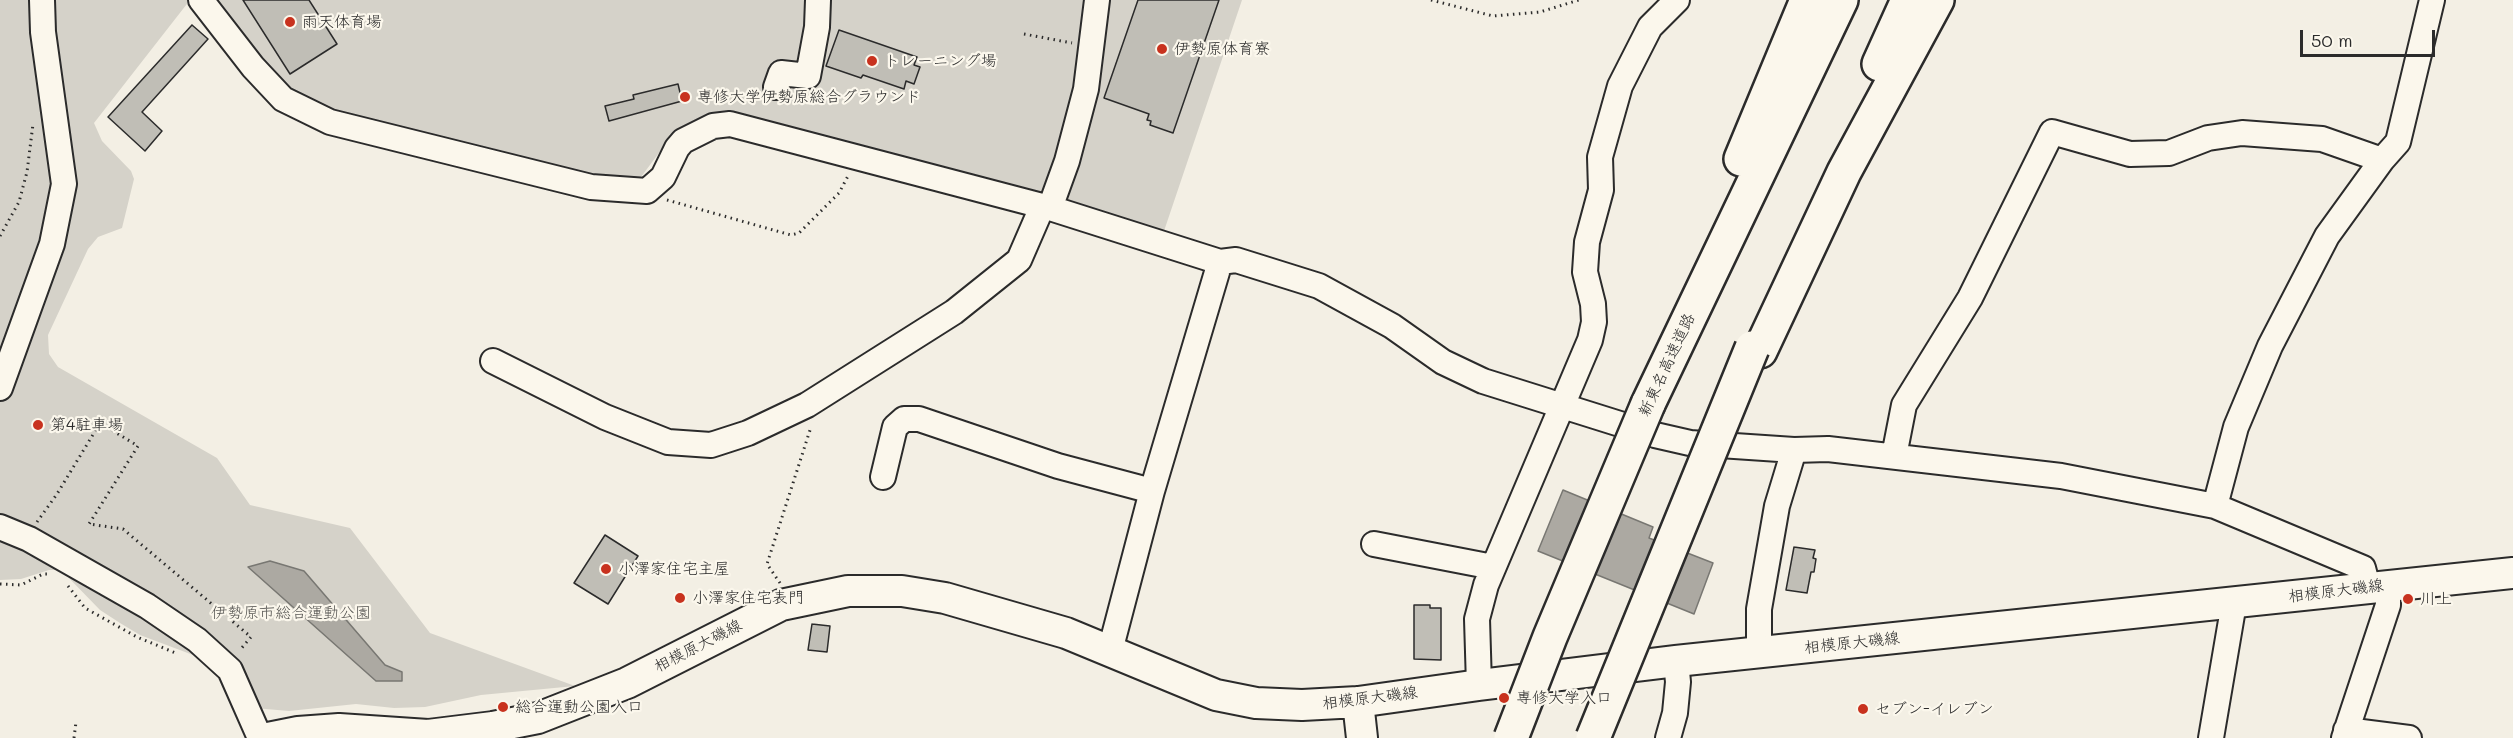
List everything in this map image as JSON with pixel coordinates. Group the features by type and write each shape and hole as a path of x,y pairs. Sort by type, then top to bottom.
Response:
{"highway":[{"path":"1685,318 1773,79 1807,0"},
{"name":"新東名高速道路","path":"1511,738 1554,627 1685,318 1841,0"},
{"path":"1593,738 1696,481 1756,350 1908,0"},
{"path":"1756,350 1844,172 1937,0"}],"main road":[{"name":"相模原大磯線","path":"268,738 298,732 339,729 428,735 493,727 539,728 746,622 794,600 848,591 902,591 945,598 1032,623 1110,651 1216,695 1256,703 1302,705 1358,702 1676,662 2513,573"},
{"path":"1358,702 1362,738"}],"street":[{"path":"0,388 52,244 64,184 43,32 42,0"},
{"path":"201,0 253,67 283,99 330,122 591,187 647,190 663,177 676,148 683,141 713,126 730,124 1046,208 1220,262 1236,260 1318,286 1392,326 1443,362 1483,381 1655,435 1690,443 1794,450 1828,449 2061,476 2215,506 2363,568 2378,586 2388,605 2345,734 2409,738"},
{"path":"776,87 781,73 808,76 817,27 818,0"},
{"path":"493,361 605,417 668,442 689,445 711,445 748,434 821,397 954,312 1019,260 1067,161 1086,89 1097,0"},
{"path":"1479,685 1477,619 1493,567 1590,340 1593,304 1585,272 1587,242 1600,190 1600,157 1620,86 1650,27 1677,0"},
{"path":"2215,506 2236,427 2270,346 2327,236 2382,160 2398,142 2433,0"},
{"path":"1894,456 1904,405 1970,298 2052,132 2130,154 2169,153 2208,138 2242,133 2322,140 2382,160"},
{"path":"1110,651 1152,491 1220,262"},
{"path":"883,477 895,427 904,419 919,419 1058,466 1152,491"},
{"path":"1759,653 1757,622 1761,598 1777,506 1794,450"},
{"path":"0,527 29,539 147,606 204,646 230,669 260,738"},
{"path":"1384,540 1493,567"},
{"path":"2215,737 2234,603"},
{"path":"1668,738 1675,713 1678,682 1676,662"}],"path":[{"path":"1431,0 1493,16 1540,12 1579,0"},
{"path":"1024,34 1092,46"},
{"path":"0,236 15,213 19,202 27,172 35,113"},
{"path":"647,190 651,196 791,235 799,233 839,193 857,158"},
{"path":"794,600 767,564 821,397"},
{"path":"37,522 57,494 100,423 138,446 89,524 123,529 132,536 251,637 240,650"},
{"path":"0,584 21,585 43,574 51,574"},
{"path":"66,583 85,608 137,637 180,655"},
{"path":"74,738 76,722"}],"green space":[{"name":"伊勢原市総合運動公園","path":"0,0 190,0 94,123 102,141 131,171 134,179 122,228 98,237 88,249 48,335 49,354 58,367 217,458 250,505 350,528 430,633 575,686 481,695 425,707 394,708 356,704 289,711 231,706 219,677 201,658 140,635 120,623 100,610 66,575 57,570 49,570 21,579 0,580"},
{"name":"専修大学伊勢原総合グラウンド","path":"207,0 1087,0 1076,88 1065,131 1046,188 1037,195 734,113 673,134 641,177 586,175 308,103 285,91"},
{"path":"1109,0 1242,0 1164,231 1068,203 1064,195"}],"shaded area":[{"path":"1563,490 1653,527 1649,538 1713,563 1694,614 1538,551"},
{"path":"270,561 304,571 385,665 402,672 402,681 376,681 248,567"}],"building":[{"name":"雨天体育場","path":"243,0 309,0 337,44 290,74"},
{"name":"伊勢原体育寮","path":"1138,0 1219,0 1173,133 1150,125 1151,121 1147,120 1149,114 1104,98"},
{"path":"192,25 208,39 142,112 162,131 145,151 108,117"},
{"name":"トレーニング場","path":"839,30 917,57 914,65 920,67 914,84 906,81 904,89 863,75 861,78 826,66"},
{"path":"678,84 682,101 609,121 605,106 634,99 633,95"},
{"name":"小澤家住宅主屋","path":"605,535 638,556 608,604 574,583"},
{"path":"1794,547 1815,550 1814,572 1811,572 1807,593 1786,590"},
{"path":"1414,605 1441,608 1441,660 1414,659"},
{"path":"812,624 830,626 827,652 808,650"}],"place":[{"name":"雨天体育場","path":"290,22"},
{"name":"伊勢原体育寮","path":"1162,49"},
{"name":"トレーニング場","path":"872,61"},
{"name":"専修大学伊勢原総合グラウンド","path":"685,97"},
{"name":"第4駐車場","path":"38,425"},
{"name":"小澤家住宅主屋","path":"606,569"},
{"name":"小澤家住宅表門","path":"680,598"},
{"name":"川上","path":"2408,599"},
{"name":"専修大学入口","path":"1504,698"},
{"name":"総合運動公園入口","path":"503,707"},
{"name":"セブン-イレブン","path":"1863,709"}]}
